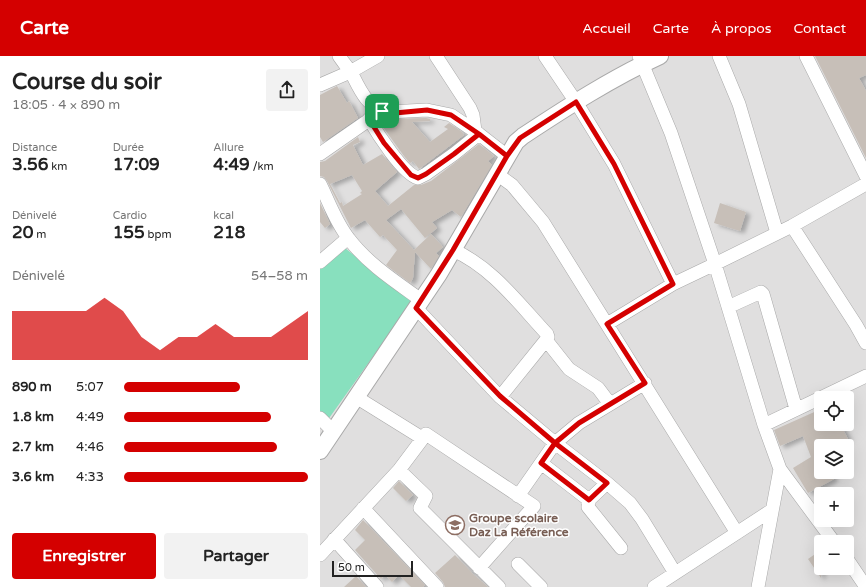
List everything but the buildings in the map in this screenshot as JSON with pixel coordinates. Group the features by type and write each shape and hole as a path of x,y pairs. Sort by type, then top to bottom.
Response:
{"street":[{"path":"339,56 369,103 382,111 395,113 422,110 451,115 477,132 507,156"},
{"path":"320,85 350,72 378,56"},
{"path":"436,56 470,108 477,132"},
{"path":"545,56 576,102 614,164 673,284"},
{"path":"320,451 453,250 507,156 520,138 641,60 660,56"},
{"path":"719,56 739,104 777,233"},
{"path":"806,56 866,176"},
{"path":"641,60 671,134 715,264 764,425 780,469 829,535"},
{"path":"320,154 382,111"},
{"path":"369,119 390,150 411,175 418,178 454,154 477,132"},
{"path":"497,174 512,185 543,222 737,532"},
{"path":"320,184 338,221 348,238 359,252 418,304 500,396 555,443 607,483 630,504 642,519 675,573"},
{"path":"607,324 673,284 792,226 866,184"},
{"path":"792,226 866,343"},
{"path":"320,262 348,238"},
{"path":"453,250 478,264 498,281 547,334 548,337 500,396"},
{"path":"728,307 761,292 763,294 796,409"},
{"path":"546,340 569,369 598,388 610,404"},
{"path":"764,425 866,376"},
{"path":"518,496 555,443 579,423 645,383"},
{"path":"356,397 422,438"},
{"path":"320,418 333,430"},
{"path":"320,555 399,470 426,434 534,506 479,568"},
{"path":"541,463 589,500"},
{"path":"758,587 780,469"},
{"path":"399,470 426,496 420,508 499,587"},
{"path":"607,483 589,500 588,507 620,548"},
{"path":"363,508 437,587"},
{"path":"654,587 772,510"},
{"path":"334,539 377,587"},
{"path":"518,564 541,587"},
{"path":"854,568 865,583"}],"shaded area":[{"path":"320,56 866,56 866,587 320,587"}],"green space":[{"path":"345,248 412,302 327,421 320,414 320,268"}],"place":[{"name":"Groupe scolaire Daz La Référence","path":"455,525"}],"route":[{"path":"382,111 369,119 384,143 411,175 418,178 454,154 479,134 507,156 512,147 520,138 576,102 614,164 673,284 607,324 645,383 579,423 555,443 607,483 589,500 541,463 555,443 500,396 416,308 439,274 507,156 479,134 451,115 427,110 395,113 382,111"}]}
